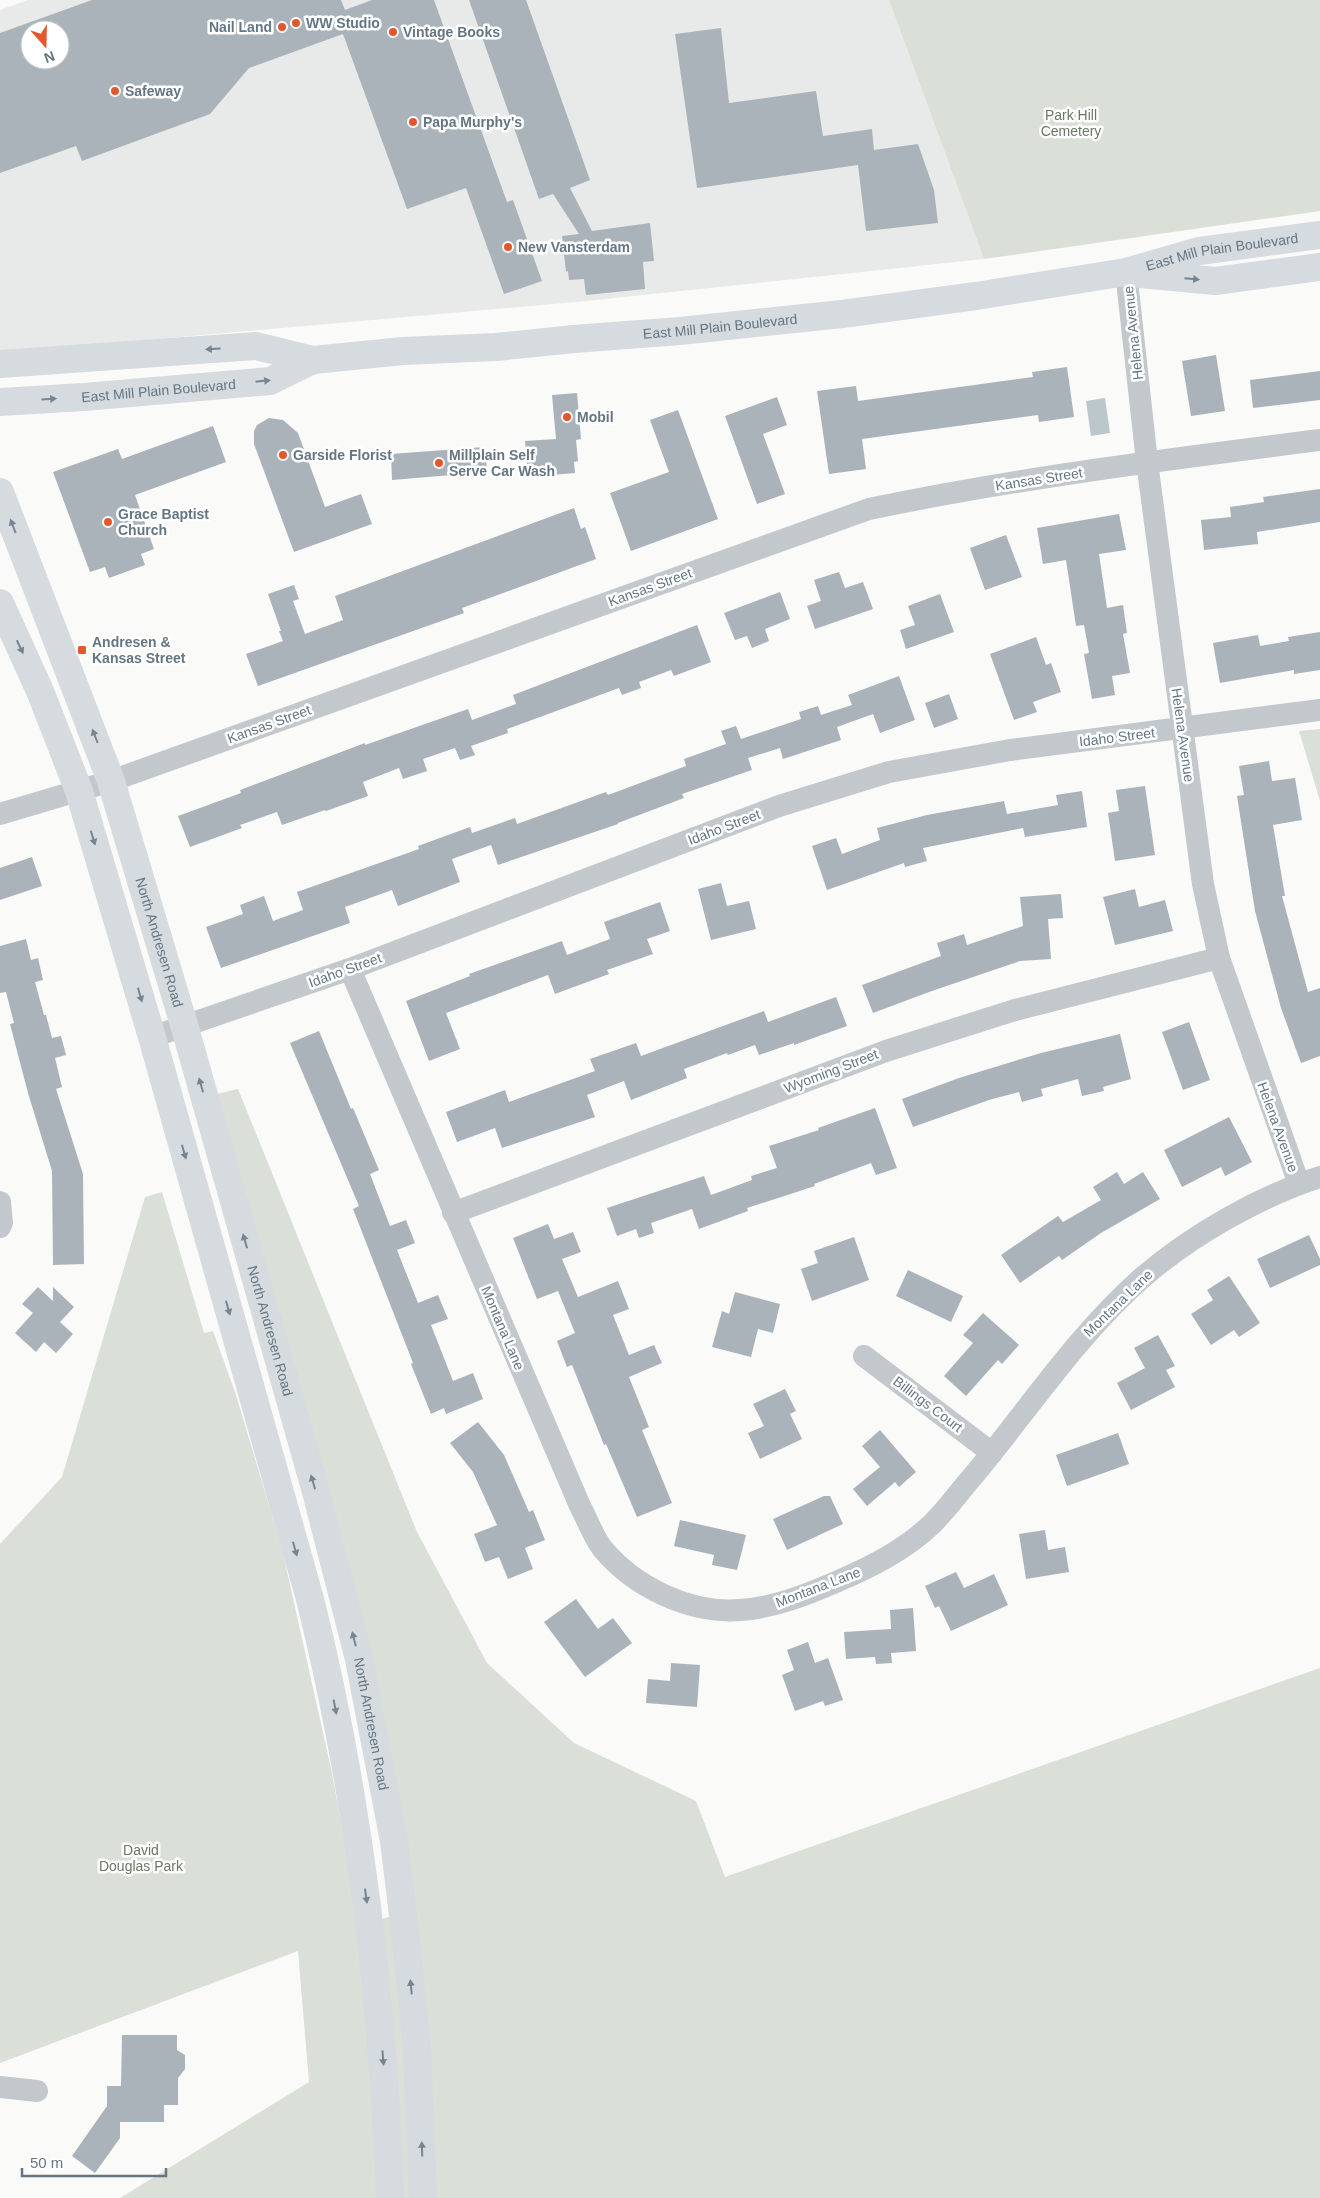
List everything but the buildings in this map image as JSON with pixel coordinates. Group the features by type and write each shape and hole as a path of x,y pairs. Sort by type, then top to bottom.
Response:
{"main road":[{"name":"East Mill Plain Boulevard","path":"0,364 256,346 313,360 403,351 496,347 574,339 680,332 976,296 1126,272 1199,251 1320,235"},
{"name":"East Mill Plain Boulevard","path":"1126,272 1215,281 1320,267"},
{"name":"East Mill Plain Boulevard","path":"0,402 270,381 313,360"},
{"name":"North Andresen Road","path":"0,492 111,782 185,1028 316,1492 361,1668 394,1841 406,1940 417,2048 424,2198"},
{"path":"0,603 40,691 79,791 152,1037 310,1599 327,1669 347,1769 372,1948 383,2059 390,2198"}],"street":[{"name":"Helena Avenue","path":"1126,272 1147,462 1203,884 1219,958 1310,1181"},
{"name":"Kansas Street","path":"0,814 111,782 869,509 926,497 1147,462 1320,440"},
{"name":"Idaho Street","path":"152,1037 185,1028 350,969 779,806 889,772 1010,750 1320,710"},
{"name":"Wyoming Street","path":"453,1213 886,1051 1015,1010 1219,958"},
{"name":"Montana Lane","path":"350,969 580,1506 602,1547 628,1573 661,1594 698,1607 739,1610 781,1603 818,1590 871,1567 898,1551 933,1523 992,1453 1081,1340 1142,1278 1180,1248 1226,1219 1310,1181"},
{"path":"0,1202 2,1223 0,1228"},
{"name":"Billings Court","path":"864,1356 992,1453"},
{"path":"0,2087 37,2092"}],"shaded area":[{"path":"28,0 889,0 984,259 586,301 0,353 0,10"},
{"path":"1105,398 1110,433 1091,436 1086,401"}],"green space":[{"name":"Park Hill Cemetery","path":"889,0 1320,0 1320,211 984,259"},
{"path":"1320,729 1320,801 1299,731"},
{"name":"David Douglas Park","path":"238,1089 417,1532 487,1663 574,1743 696,1801 725,1877 1320,1668 1320,2198 120,2198 309,2082 298,1951 0,2063 0,1544 62,1477 145,1197 162,1192 204,1333 213,1331 236,1395 282,1549 332,1773 360,1927 413,1908 217,1094"}],"place":[{"name":"WW Studio","path":"296,23"},
{"name":"Nail Land","path":"282,27"},
{"name":"Vintage Books","path":"393,32"},
{"name":"Safeway","path":"115,91"},
{"name":"Papa Murphy's","path":"413,122"},
{"name":"New Vansterdam","path":"508,247"},
{"name":"Mobil","path":"567,417"},
{"name":"Garside Florist","path":"283,455"},
{"name":"Millplain Self Serve Car Wash","path":"439,463"},
{"name":"Grace Baptist Church","path":"108,522"},
{"name":"Andresen & Kansas Street","path":"82,650"}]}
